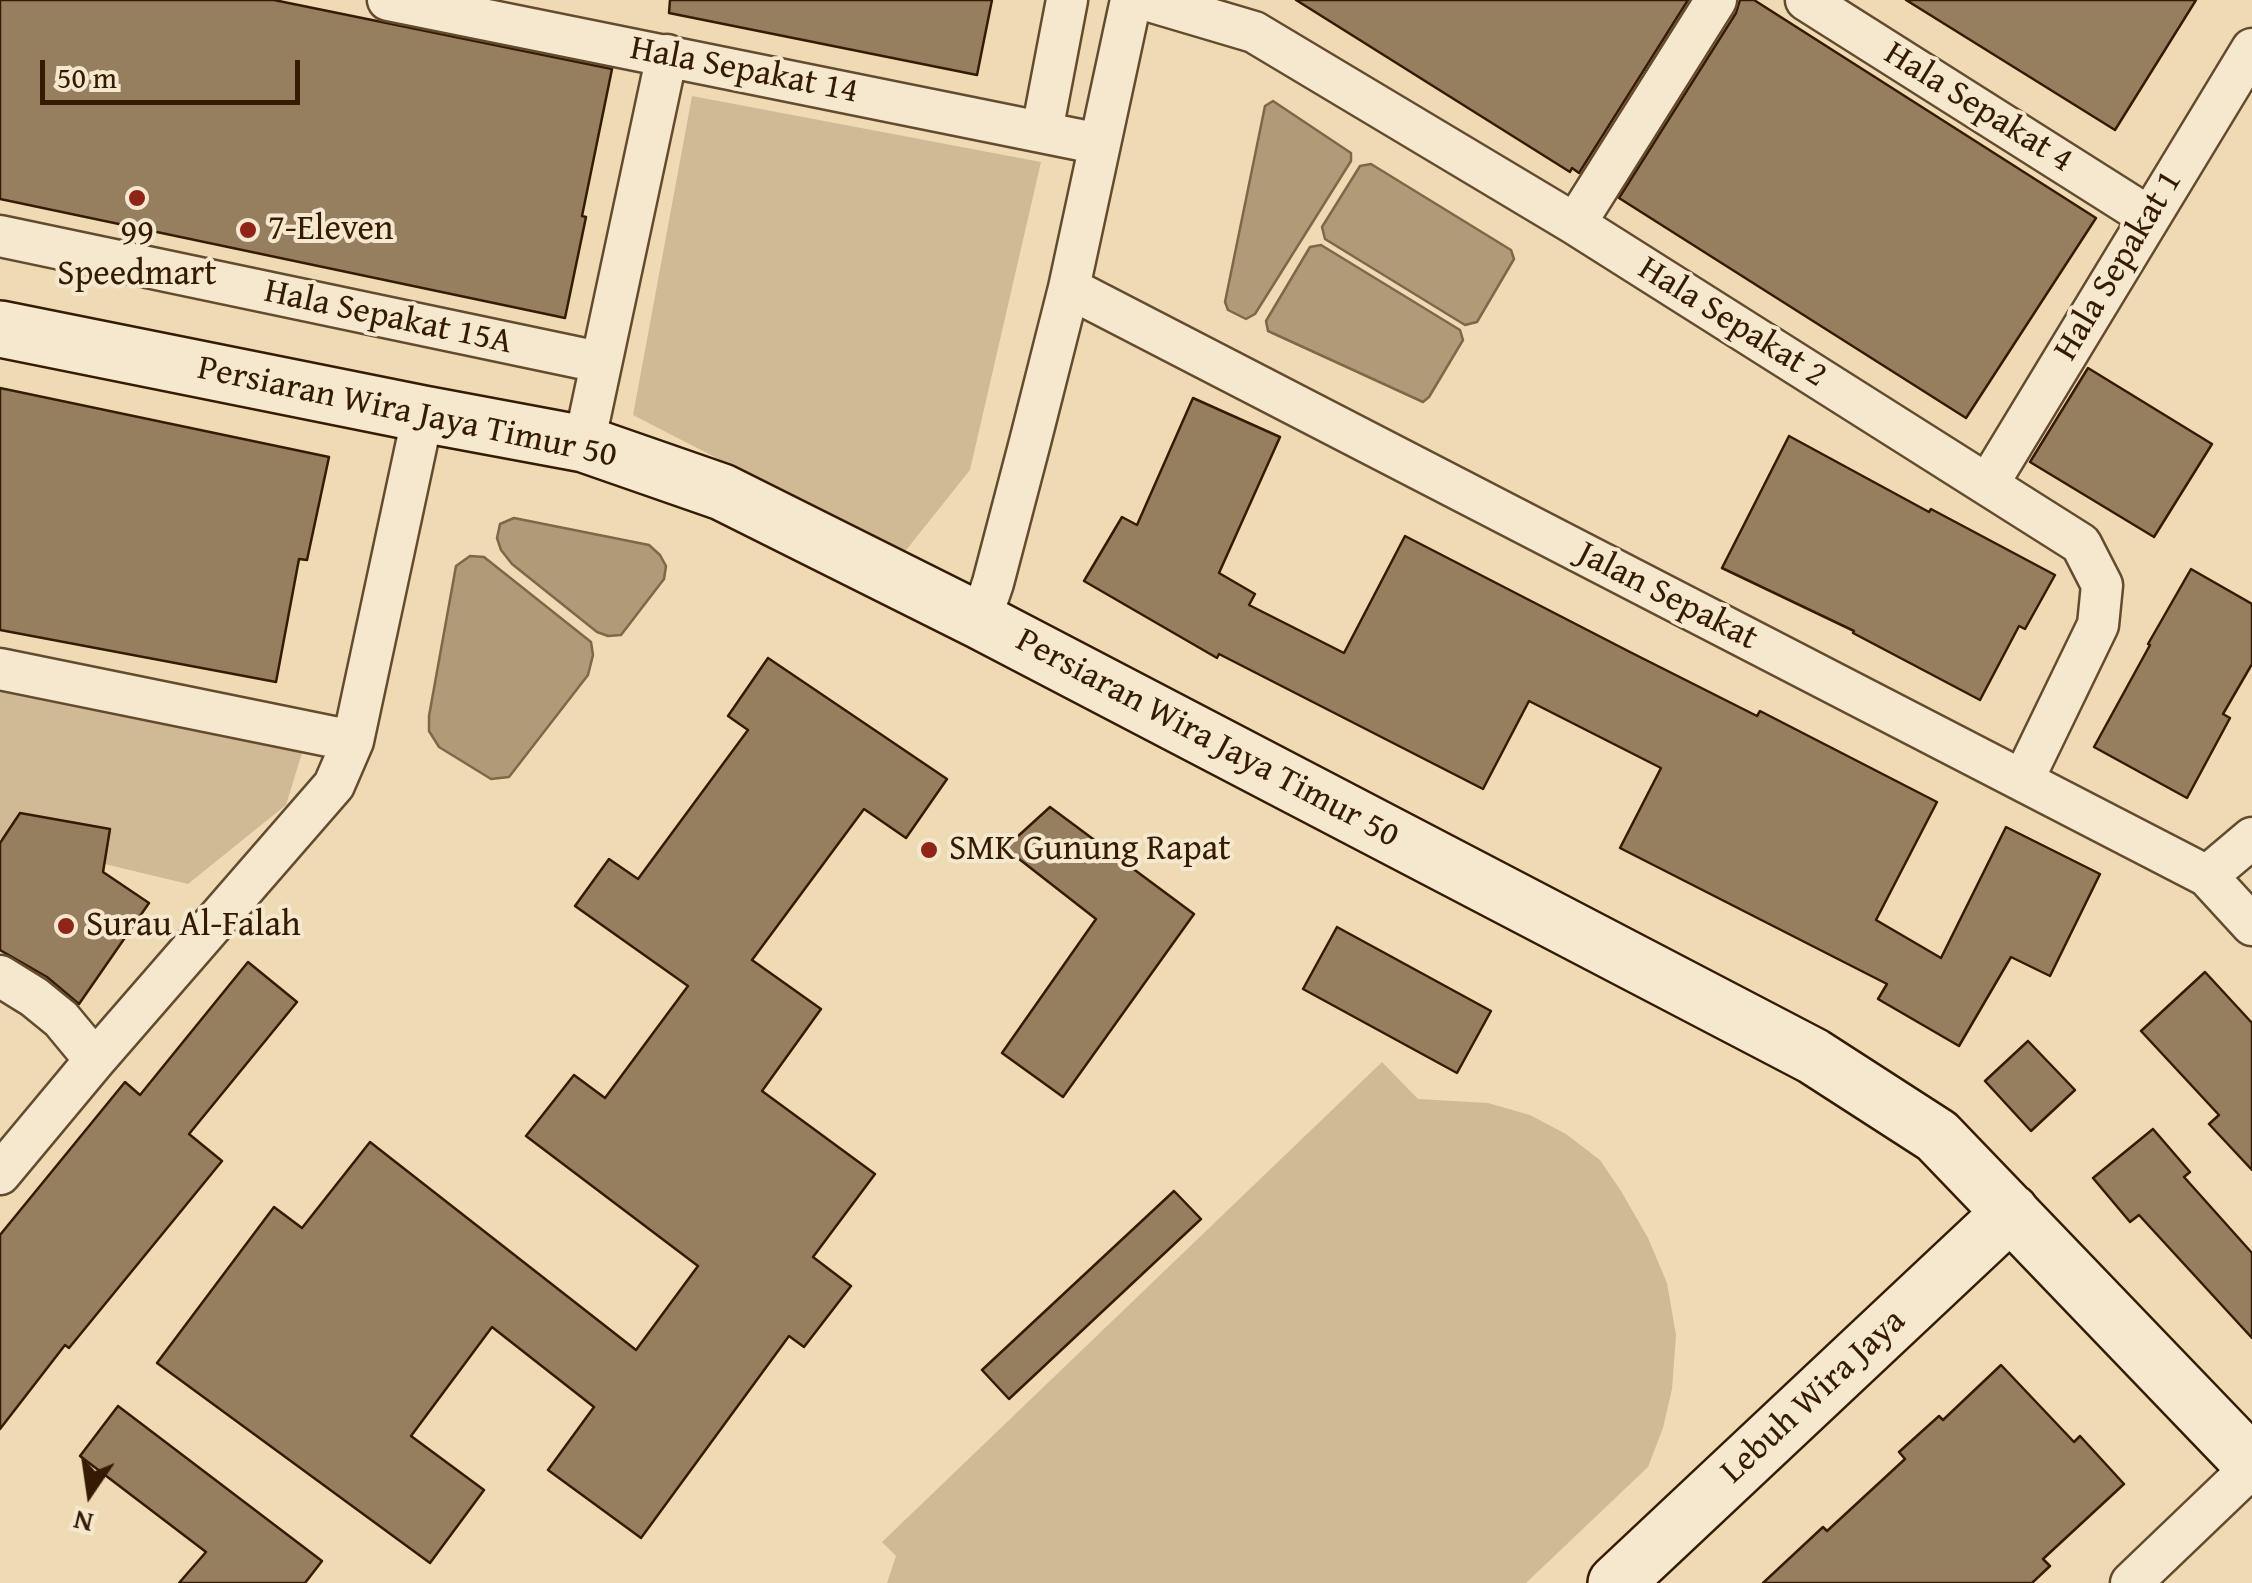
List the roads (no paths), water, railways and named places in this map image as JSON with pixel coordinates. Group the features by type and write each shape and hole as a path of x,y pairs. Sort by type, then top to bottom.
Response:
{"street":[{"name":"Hala Sepakat 14","path":"388,0 1100,144"},
{"path":"1042,131 1067,0"},
{"path":"980,620 1069,288 1131,0"},
{"name":"Hala Sepakat 2","path":"1146,0 1254,32 1575,224 2080,544 2102,585 2098,625 2023,780"},
{"path":"1575,224 1716,0"},
{"name":"Hala Sepakat 4","path":"1806,0 2149,216"},
{"name":"Hala Sepakat 1","path":"1988,484 2252,49"},
{"path":"584,444 667,56"},
{"name":"Hala Sepakat 15A","path":"0,236 600,362"},
{"name":"Jalan Sepakat","path":"1069,288 2207,876 2252,925"},
{"name":"Persiaran Wira Jaya Timur 50","path":"0,329 584,444 722,492 980,620 1812,1056 1938,1136 2252,1466"},
{"path":"0,1174 334,785 353,742 423,414"},
{"path":"0,669 353,742"},
{"path":"2207,876 2252,838"},
{"path":"0,976 61,1019 95,1060"},
{"name":"Lebuh Wira Jaya","path":"1616,1583 2011,1212"},
{"path":"2131,1583 2252,1466"}],"place":[{"name":"99 Speedmart","path":"137,198"},
{"name":"7-Eleven","path":"248,230"},
{"name":"SMK Gunung Rapat","path":"929,850"},
{"name":"Surau Al-Falah","path":"66,926"}]}
